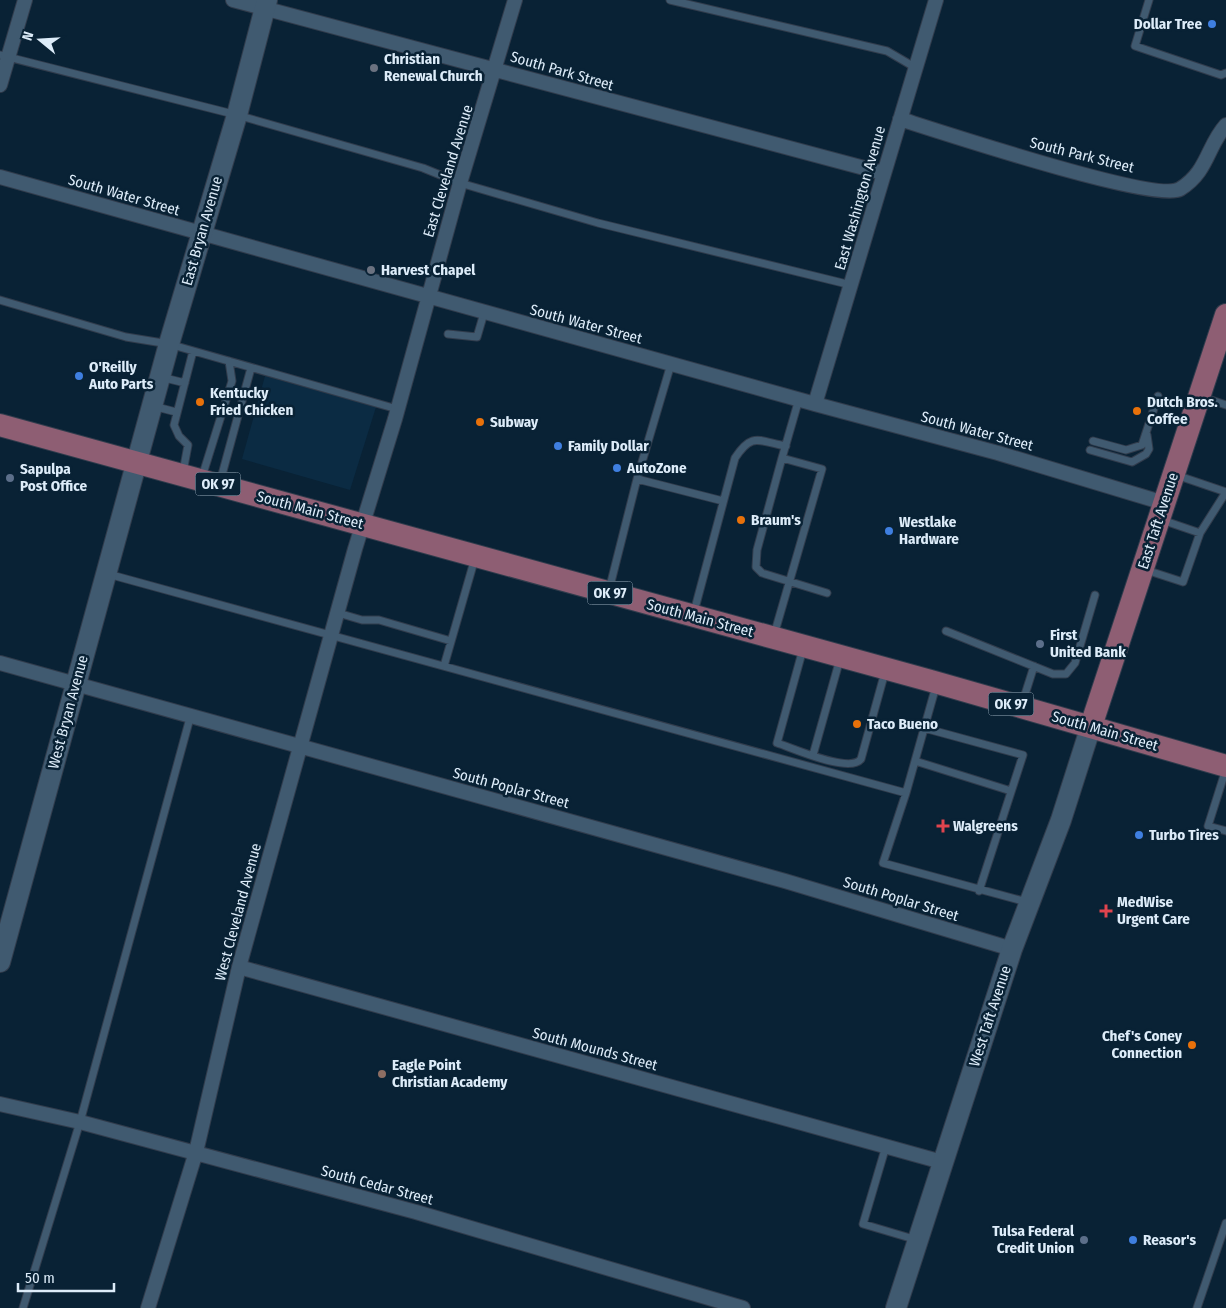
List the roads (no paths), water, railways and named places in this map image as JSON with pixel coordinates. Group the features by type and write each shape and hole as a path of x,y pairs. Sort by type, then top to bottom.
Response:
{"main road":[{"name":"East Taft Avenue","path":"1091,726 1226,315"},
{"name":"South Main Street","path":"0,425 1091,726 1226,768"}],"street":[{"path":"0,85 4,57 25,0"},
{"name":"South Park Street","path":"233,0 266,5 662,116 883,173"},
{"name":"East Cleveland Avenue","path":"363,524 460,184 496,69 515,0"},
{"name":"East Washington Avenue","path":"815,404 936,0"},
{"name":"East Bryan Avenue","path":"137,462 200,233 236,115 266,5"},
{"name":"South Park Street","path":"900,119 1076,173 1160,191 1178,190 1197,176 1226,125"},
{"name":"South Water Street","path":"0,177 484,313 998,453 1162,511"},
{"name":"West Bryan Avenue","path":"0,962 137,462"},
{"name":"West Cleveland Avenue","path":"148,1308 196,1152 239,967 363,524"},
{"name":"South Poplar Street","path":"0,663 190,718 301,746 785,881 1012,949"},
{"name":"West Taft Avenue","path":"896,1308 1012,949 1061,820 1091,726"},
{"name":"South Mounds Street","path":"239,967 942,1162"},
{"name":"South Cedar Street","path":"0,1104 80,1122 196,1152 416,1212 742,1308"}],"lane":[{"path":"670,0 887,51 916,68"},
{"path":"1149,0 1135,46 1221,75 1226,73"},
{"path":"4,57 236,115 423,168 460,184 598,223 852,285"},
{"path":"0,300 126,337 169,344 397,409"},
{"path":"448,334 477,337 484,313"},
{"path":"194,351 174,425 175,431 188,445 201,480"},
{"path":"201,480 232,381 229,361"},
{"path":"608,592 637,479 671,364"},
{"path":"201,480 251,368"},
{"path":"160,377 185,383"},
{"path":"1093,441 1126,450 1142,445 1158,396"},
{"path":"1199,396 1226,405"},
{"path":"799,400 755,561 756,567 762,573 827,593"},
{"path":"152,406 176,412"},
{"path":"1090,450 1132,462 1146,454 1149,449 1146,432"},
{"path":"693,616 734,458 744,444 752,440 786,446"},
{"path":"773,638 822,469 782,458"},
{"path":"1143,569 1183,582 1200,533 1226,492 1174,474"},
{"path":"637,479 723,501"},
{"path":"1162,511 1200,533"},
{"path":"444,666 476,556"},
{"path":"106,574 332,634 906,793"},
{"path":"946,631 1053,674 1066,674 1075,663 1095,595"},
{"path":"338,613 362,620 379,620 452,641"},
{"path":"804,647 776,741 839,764 851,765 858,763 872,725 886,669"},
{"path":"813,755 841,657"},
{"path":"1022,707 1034,666"},
{"path":"936,683 906,793 883,862 1028,907"},
{"path":"23,1308 80,1122 190,718"},
{"path":"924,728 1023,755 979,891"},
{"path":"915,761 1011,791"},
{"path":"1226,768 1208,826 1226,831"},
{"path":"886,1146 863,1224 917,1240"},
{"path":"1197,1308 1226,1223"}],"place":[{"name":"Dollar Tree","path":"1212,24"},
{"name":"Christian Renewal Church","path":"374,68"},
{"name":"Harvest Chapel","path":"371,270"},
{"name":"O'Reilly Auto Parts","path":"79,376"},
{"name":"Kentucky Fried Chicken","path":"200,402"},
{"name":"Dutch Bros. Coffee","path":"1137,411"},
{"name":"Subway","path":"480,422"},
{"name":"Family Dollar","path":"558,446"},
{"name":"AutoZone","path":"617,468"},
{"name":"Sapulpa Post Office","path":"10,478"},
{"name":"Braum's","path":"741,520"},
{"name":"Westlake Hardware","path":"889,531"},
{"name":"First United Bank","path":"1040,644"},
{"name":"Taco Bueno","path":"857,724"},
{"name":"Walgreens","path":"943,826"},
{"name":"Turbo Tires","path":"1139,835"},
{"name":"MedWise Urgent Care","path":"1106,911"},
{"name":"Chef's Coney Connection","path":"1192,1045"},
{"name":"Eagle Point Christian Academy","path":"382,1074"},
{"name":"Tulsa Federal Credit Union","path":"1084,1240"},
{"name":"Reasor's","path":"1133,1240"}]}
